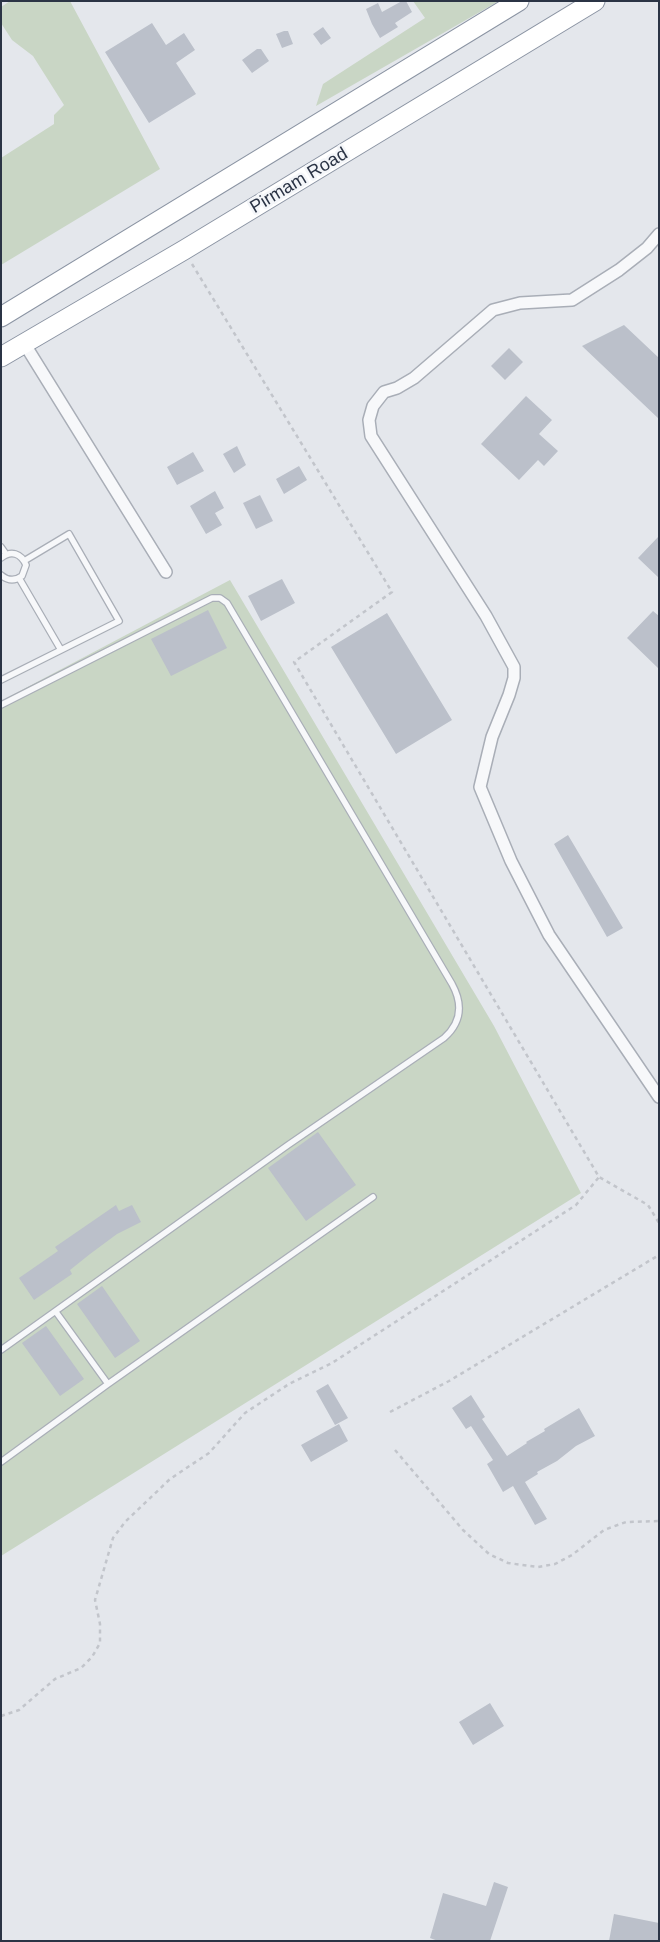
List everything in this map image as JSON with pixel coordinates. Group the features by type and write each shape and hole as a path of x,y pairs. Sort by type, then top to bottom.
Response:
{"highway":[{"path":"1,317 519,1"},
{"name":"Pirmam Road","path":"1,357 184,250 595,1"}],"street":[{"path":"659,234 647,248 619,270 572,300 520,303 492,310 414,378 397,388 384,392 373,406 369,420 371,436 486,616 514,667 510,695 492,737 480,787 511,862 549,935 659,1097"},
{"path":"24,343 166,572"}],"lane":[{"path":"1,680 119,621 69,534 24,561"},
{"path":"1,547 4,556 10,553 19,555 24,561 24,573 19,578 10,580 1,575"},
{"path":"19,578 62,650"},
{"path":"1,705 212,598 220,598 227,603 458,996 458,1018 444,1038 288,1145 1,1350"},
{"path":"1,1462 373,1197"},
{"path":"56,1312 108,1384"}],"path":[{"path":"184,250 392,592 294,662 599,1177 648,1205 659,1223"},
{"path":"1,1716 19,1710 55,1679 81,1668 92,1658 100,1643 100,1624 94,1600 113,1538 125,1522 170,1479 209,1453 245,1413 289,1384 332,1363 576,1205 599,1177"},
{"path":"390,1412 449,1381 659,1255"},
{"path":"395,1450 463,1530 490,1554 508,1563 538,1567 555,1564 572,1555 604,1530 626,1522 659,1520"}],"green space":[{"path":"10,1 70,1 160,169 1,265 1,158 54,124 54,115 64,105 33,56 12,40 1,23 1,7"},
{"path":"413,1 499,1 316,106 323,84 425,18"},
{"path":"230,580 494,1026 581,1193 1,1556 1,701"}],"building":[{"path":"402,1 406,1 412,12 395,23 398,27 380,38 366,9 378,3 382,12"},
{"path":"152,23 166,45 184,33 195,50 176,63 196,94 149,123 105,52"},
{"path":"323,27 331,38 321,45 313,34"},
{"path":"288,31 293,44 282,48 276,34"},
{"path":"257,49 261,49 269,61 252,73 242,60"},
{"path":"624,325 659,358 659,419 582,346"},
{"path":"509,348 523,362 505,380 491,366"},
{"path":"526,396 552,420 539,434 558,451 544,466 538,460 519,480 481,444"},
{"path":"237,446 246,465 234,473 223,454"},
{"path":"193,452 204,471 177,485 167,467"},
{"path":"299,466 307,480 284,494 276,479"},
{"path":"215,491 224,508 215,513 222,525 206,534 190,506"},
{"path":"260,495 273,521 256,529 243,503"},
{"path":"659,536 659,578 638,558"},
{"path":"282,579 295,603 261,621 248,596"},
{"path":"208,610 227,648 171,676 151,639"},
{"path":"653,611 659,616 659,669 627,638"},
{"path":"387,613 452,720 396,754 331,647"},
{"path":"568,835 623,928 607,937 554,844"},
{"path":"318,1132 356,1185 306,1221 268,1168"},
{"path":"116,1205 119,1211 132,1205 141,1222 117,1234 70,1270 72,1274 34,1300 19,1278 58,1251 55,1247"},
{"path":"102,1286 140,1341 115,1358 77,1304"},
{"path":"46,1326 84,1379 60,1396 22,1343"},
{"path":"328,1384 348,1418 335,1425 316,1391"},
{"path":"471,1395 485,1417 482,1419 507,1456 545,1431 544,1429 579,1408 595,1436 576,1446 525,1482 547,1519 535,1525 513,1486 503,1492 487,1464 493,1460 471,1426 466,1429 452,1408"},
{"path":"339,1424 348,1441 311,1462 301,1445"},
{"path":"490,1703 504,1726 473,1745 459,1722"},
{"path":"494,1882 508,1887 490,1941 438,1941 430,1938 443,1893 486,1906"},
{"path":"614,1914 659,1923 659,1941 609,1941"}]}
